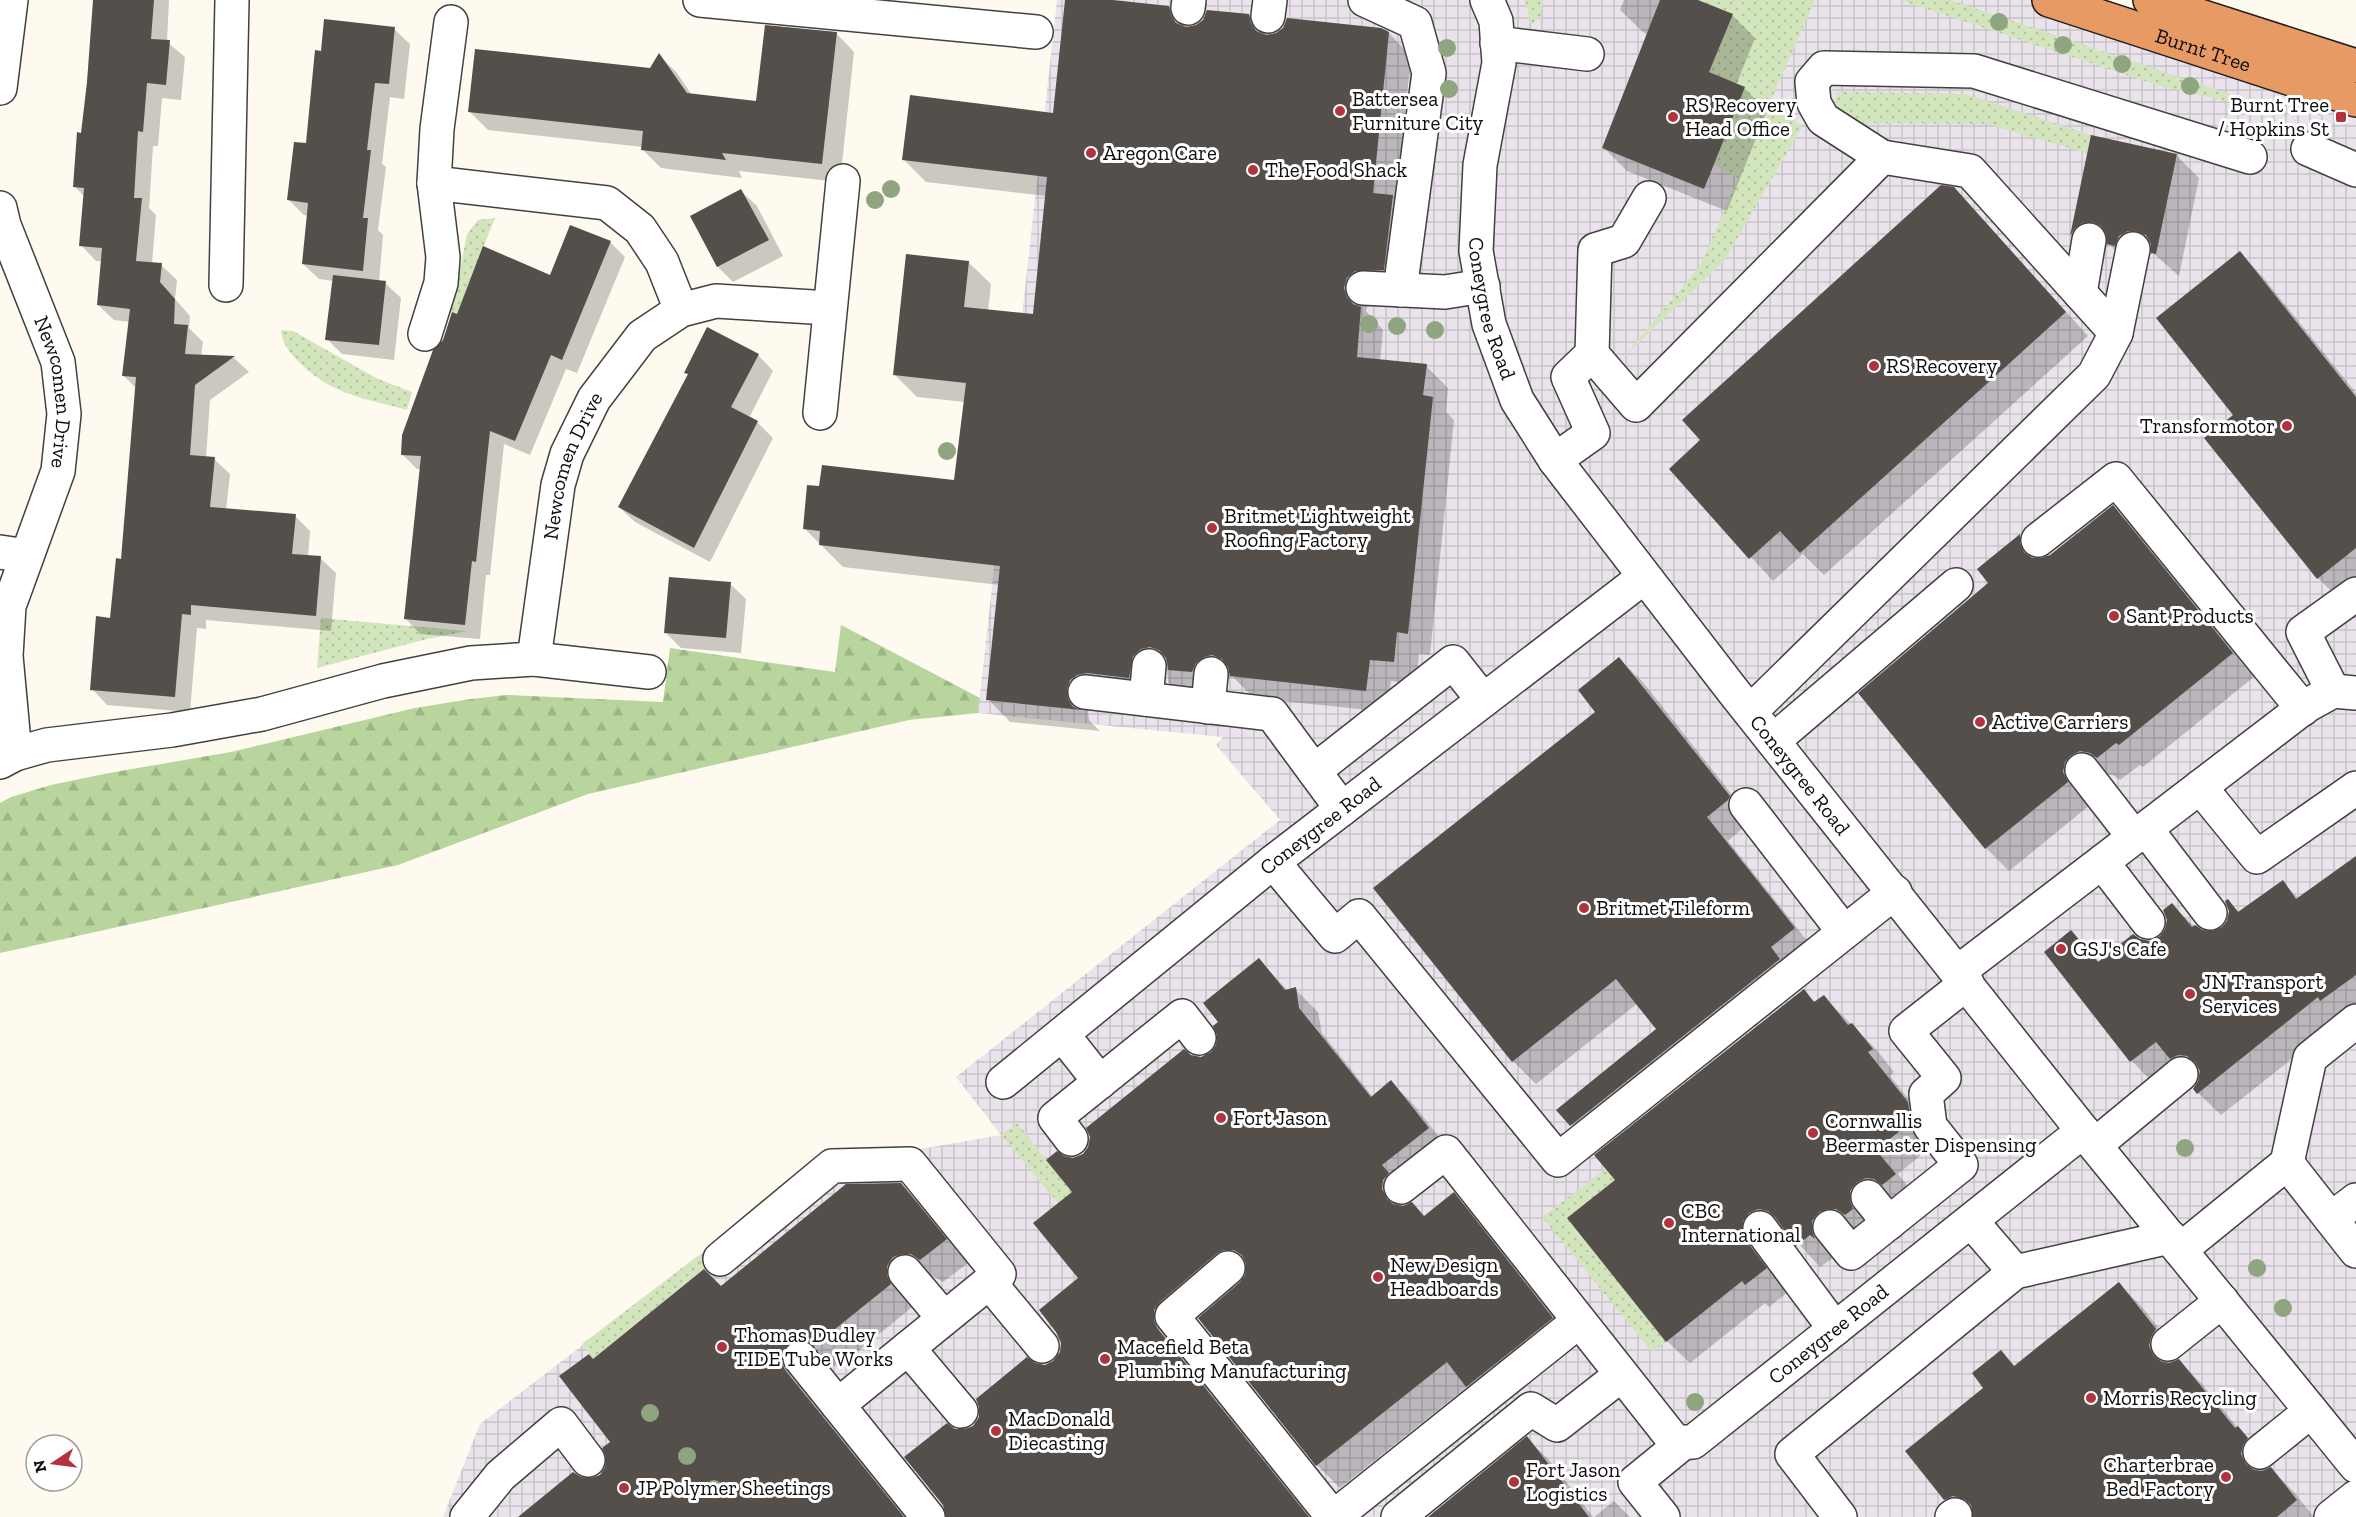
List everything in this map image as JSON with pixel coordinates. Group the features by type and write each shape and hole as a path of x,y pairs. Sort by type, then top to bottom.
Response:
{"highway":[{"name":"Burnt Tree","path":"2049,0 2356,100"},
{"name":"Burnt Tree","path":"2150,0 2356,66"}],"street":[{"path":"0,88 11,0"},
{"path":"226,285 232,0"},
{"path":"700,0 1036,32"},
{"path":"1365,0 1415,23 1429,73 1400,290"},
{"name":"Coneygree Road","path":"1487,0 1496,21 1499,63 1480,165 1476,251 1489,324 1517,400 1555,460 1750,712 2089,1138 2356,1466"},
{"path":"425,334 441,283 443,257 434,183 437,129 452,22"},
{"path":"1497,43 1587,54"},
{"path":"2116,333 1970,171 1882,157 1823,119 1814,103 1812,82 1824,68 1974,71 2250,157"},
{"path":"2308,149 2356,170"},
{"path":"1649,198 1624,241 1595,250 1592,354 1636,405 1882,157"},
{"path":"820,413 843,181"},
{"path":"434,183 607,203 640,229 662,262 681,310"},
{"name":"Newcomen Drive","path":"0,208 4,225 58,362 64,414 58,471 13,554 6,656 7,758 47,745 172,730 262,714 383,681 471,663 534,659 649,672"},
{"path":"2080,292 2089,240"},
{"path":"1750,712 2094,375 2116,333 2133,249"},
{"path":"1363,288 1445,292 1483,286"},
{"name":"Newcomen Drive","path":"534,659 558,485 567,454 594,399 642,336 681,310 716,301 829,308"},
{"path":"1555,460 1593,433 1568,377 1592,354"},
{"path":"2038,540 2116,479 2157,537 2302,709"},
{"name":"Coneygree Road","path":"1003,1082 1273,862 1644,577"},
{"path":"1773,741 1956,585"},
{"path":"1830,1227 1851,1253 1961,1165 1930,1126 1926,1094 1944,1078 1906,1031 1963,977 2102,861 2302,709 2344,692 2304,632 2356,594"},
{"path":"1314,771 1453,662 1483,700"},
{"path":"1146,699 1149,666"},
{"path":"1208,707 1211,674"},
{"path":"1085,692 1272,714 1342,809"},
{"path":"2082,771 2210,913"},
{"path":"2200,787 2257,857 2356,788"},
{"path":"1746,805 1844,932"},
{"path":"2102,861 2148,922"},
{"path":"1273,862 1335,936 1359,916 1558,1160 1762,986 1844,932 1894,892"},
{"path":"1071,1139 1055,1118 1182,1016 1198,1038"},
{"path":"1840,1517 1792,1454 2015,1272 2175,1243 2287,1164 2310,1058 2356,1021"},
{"path":"1062,1034 1100,1082"},
{"path":"2089,1138 2181,1074"},
{"name":"Coneygree Road","path":"1663,1517 1635,1482 1684,1442 1693,1442 1971,1221 2089,1138"},
{"path":"1401,1187 1446,1152 1676,1443 1684,1442"},
{"path":"720,1259 832,1166 910,1164 999,1274 908,1348 825,1397"},
{"path":"2287,1164 2344,1209 2356,1251"},
{"path":"1868,1197 1889,1223"},
{"path":"1971,1221 2015,1272"},
{"path":"1760,1228 1835,1329"},
{"path":"1228,1268 1172,1316 1275,1436 1334,1517 1585,1330"},
{"path":"905,1272 944,1318"},
{"path":"988,1282 1042,1346"},
{"path":"2168,1344 2222,1301"},
{"path":"908,1348 961,1411"},
{"path":"800,1358 825,1397 928,1517"},
{"path":"1398,1517 1531,1409 1557,1425 1621,1375"},
{"path":"2259,1452 2311,1411"},
{"path":"467,1517 500,1476 561,1424 588,1460"},
{"path":"2331,1517 2356,1497"}],"shaded area":[{"path":"1057,0 2097,0 2356,87 2356,1517 443,1517 480,1424 825,1159 897,1153 1001,1135 956,1077 1280,820 1216,745 1223,737 978,713"}],"green space":[{"path":"1525,0 1543,0 1541,16 1531,25"},
{"path":"1698,0 1815,0 1772,98 1802,127 1724,261 1623,358 1700,266 1738,178 1714,165 1744,87 1690,65 1719,49 1733,14"},
{"path":"1900,0 1950,0 2244,99 2243,105 2157,85"},
{"path":"1837,92 1965,94 2091,135 2087,153 1987,124 1848,123 1837,109 1835,102"},
{"path":"495,218 457,314 448,311 460,270 467,234 478,220"},
{"path":"281,330 293,331 378,379 412,392 407,410 349,394 323,381 292,354 284,343"},
{"path":"321,618 467,631 427,639 317,668"},
{"path":"841,625 980,698 978,713 909,720 588,794 398,865 0,953 0,803 11,797 51,785 231,752 415,708 471,699 506,695 663,702 670,648 835,672"},
{"path":"1017,1123 1142,1279 1058,1203 1001,1135"},
{"path":"1606,1169 1615,1180 1568,1218 1666,1342 1652,1352 1542,1217"},
{"path":"699,1255 707,1266 622,1336 638,1419 582,1344"}],"building":[{"path":"93,0 154,0 151,39 170,40 166,85 147,83 143,132 138,131 134,198 142,198 136,261 162,263 160,282 175,299 174,324 188,325 185,354 235,356 195,385 190,455 215,457 210,507 296,514 292,554 321,556 316,616 191,605 191,615 182,614 175,697 90,690 96,616 110,618 116,558 121,559 136,377 122,376 130,309 97,305 102,248 79,246 84,188 73,187 77,132 81,133 87,82"},
{"path":"1065,0 1113,0 1169,6 1176,23 1186,27 1196,25 1203,20 1207,10 1249,14 1256,31 1266,35 1276,33 1283,28 1287,18 1381,28 1389,32 1373,193 1393,195 1384,270 1355,271 1347,278 1344,288 1353,304 1361,307 1357,357 1427,364 1423,395 1433,397 1408,634 1397,632 1394,662 1370,660 1366,691 1230,676 1228,667 1222,659 1212,655 1196,663 1192,672 1168,670 1166,683 1168,668 1166,658 1159,650 1150,647 1141,649 1133,656 1129,678 1087,673 1077,675 1070,680 1067,689 1068,699 1073,707 1081,710 986,700 1000,566 819,545 820,531 803,529 807,485 819,486 822,465 954,480 966,383 893,375 906,254 969,261 964,307 1033,314 1047,177 902,160 910,95 1053,113"},
{"name":"RS Recovery Head Office","path":"1660,0 1698,0 1733,14 1709,72 1745,87 1704,189 1602,148"},
{"path":"324,19 395,27 389,84 375,83 367,150 371,150 363,218 368,218 363,271 302,264 308,203 287,200 294,142 306,143 315,50 321,51"},
{"path":"765,25 837,32 822,164 722,153 726,160 641,150 643,131 468,112 475,49 650,68 659,53 687,93 756,101"},
{"path":"2091,135 2177,154 2156,254 2151,253 2151,244 2146,235 2136,231 2128,231 2119,236 2115,246 2107,244 2106,233 2101,226 2093,222 2082,223 2070,236"},
{"name":"RS Recovery","path":"1941,185 1954,187 2066,312 1800,553 1780,531 1749,559 1669,469 1700,440 1682,420"},
{"path":"741,189 769,240 717,267 690,216"},
{"path":"570,225 611,241 562,360 551,355 515,441 490,431 476,562 472,561 465,625 404,619 421,456 401,455 402,435 433,350 443,340 452,312 457,314 483,246 550,275"},
{"name":"Transformotor","path":"2240,251 2356,397 2356,548 2317,579 2204,438 2233,415 2156,318"},
{"path":"333,275 386,281 379,345 325,340"},
{"path":"707,327 759,354 731,407 758,421 694,548 618,507 688,374 684,373"},
{"path":"2113,505 2233,653 2119,745 2116,743 2097,758 2090,753 2080,751 2070,756 2065,762 2063,772 2068,782 1985,849 1858,693 1988,583 1977,569 2020,534 2020,543 2024,552 2032,558 2041,558 2050,555"},
{"path":"669,577 731,582 726,638 664,633"},
{"name":"Britmet Tileform","path":"1619,657 1730,796 1707,817 1795,928 1771,947 1780,959 1570,1126 1556,1110 1656,1029 1616,979 1512,1062 1373,888 1595,712 1578,690"},
{"name":"JN Transport Services","path":"2356,856 2356,975 2320,1001 2318,997 2197,1094 2193,1089 2200,1071 2195,1062 2187,1056 2178,1055 2170,1059 2156,1042 2130,1062 2044,952 2071,930 2098,962 2133,934 2140,939 2150,941 2160,936 2167,920 2163,910 2172,903 2192,927 2195,925 2203,930 2213,931 2222,927 2227,921 2229,911 2225,901 2228,899 2238,912 2283,880 2296,899"},
{"path":"1259,958 1285,990 1296,987 1299,1008 1371,1097 1391,1080 1429,1128 1382,1165 1389,1173 1383,1180 1382,1189 1387,1199 1393,1204 1403,1206 1412,1202 1424,1216 1454,1192 1553,1318 1466,1387 1447,1362 1316,1466 1198,1318 1245,1275 1246,1264 1242,1255 1234,1250 1224,1250 1216,1254 1160,1302 1154,1310 1154,1320 1157,1328 1309,1517 946,1517 943,1505 904,1457 947,1423 955,1429 973,1426 979,1417 976,1399 1027,1357 1035,1363 1045,1365 1053,1361 1060,1352 1061,1343 1056,1332 1039,1310 1078,1278 1033,1223 1072,1192 1046,1160 1057,1151 1073,1158 1083,1154 1088,1147 1090,1137 1086,1128 1184,1049 1191,1055 1201,1057 1211,1052 1216,1045 1217,1035 1213,1026 1218,1022 1203,1003"},
{"path":"1804,989 1814,1002 1824,995 1848,1025 1852,1023 1873,1049 1868,1052 1908,1102 1911,1122 1876,1150 1896,1174 1882,1185 1874,1179 1866,1178 1857,1182 1850,1191 1853,1209 1845,1215 1836,1209 1819,1212 1812,1221 1815,1239 1810,1235 1796,1246 1768,1211 1758,1209 1749,1213 1743,1221 1742,1231 1745,1239 1767,1268 1745,1285 1742,1281 1666,1342 1567,1218 1615,1180 1594,1155"},
{"name":"Thomas Dudley TIDE Tube Works","path":"901,1183 947,1239 920,1260 911,1254 893,1257 887,1266 887,1276 891,1284 814,1346 806,1340 798,1339 789,1343 783,1351 781,1360 785,1370 904,1517 518,1517 573,1472 581,1477 591,1478 600,1475 605,1467 606,1457 602,1448 610,1442 559,1376 589,1354 593,1359 704,1269 721,1286 846,1184"},
{"name":"Morris Recycling","path":"2119,1282 2156,1329 2149,1346 2154,1356 2162,1362 2170,1363 2179,1359 2235,1428 2238,1426 2248,1438 2241,1454 2246,1464 2254,1470 2262,1471 2271,1467 2297,1500 2277,1517 1973,1517 1971,1505 1964,1499 1953,1496 1944,1500 1905,1451 1983,1388 1972,1373 2001,1350 2014,1366"},
{"name":"Fort Jason Logistics","path":"1527,1436 1589,1517 1428,1517"}],"place":[{"name":"Battersea Furniture City","path":"1340,111"},
{"name":"RS Recovery Head Office","path":"1673,117"},
{"name":"Burnt Tree / Hopkins St","path":"2341,117"},
{"name":"Aregon Care","path":"1091,153"},
{"name":"The Food Shack","path":"1253,170"},
{"name":"RS Recovery","path":"1874,366"},
{"name":"Transformotor","path":"2287,426"},
{"name":"Britmet Lightweight Roofing Factory","path":"1212,528"},
{"name":"Sant Products","path":"2114,616"},
{"name":"Active Carriers","path":"1980,722"},
{"name":"Britmet Tileform","path":"1584,908"},
{"name":"GSJ's Cafe","path":"2061,949"},
{"name":"JN Transport Services","path":"2190,994"},
{"name":"Fort Jason","path":"1221,1118"},
{"name":"Cornwallis Beermaster Dispensing","path":"1813,1133"},
{"name":"CBC International","path":"1669,1223"},
{"name":"New Design Headboards","path":"1378,1277"},
{"name":"Thomas Dudley TIDE Tube Works","path":"722,1347"},
{"name":"Macefield Beta Plumbing Manufacturing","path":"1105,1359"},
{"name":"Morris Recycling","path":"2091,1398"},
{"name":"MacDonald Diecasting","path":"996,1431"},
{"name":"Charterbrae Bed Factory","path":"2226,1477"},
{"name":"Fort Jason Logistics","path":"1514,1482"},
{"name":"JP Polymer Sheetings","path":"624,1488"}]}
